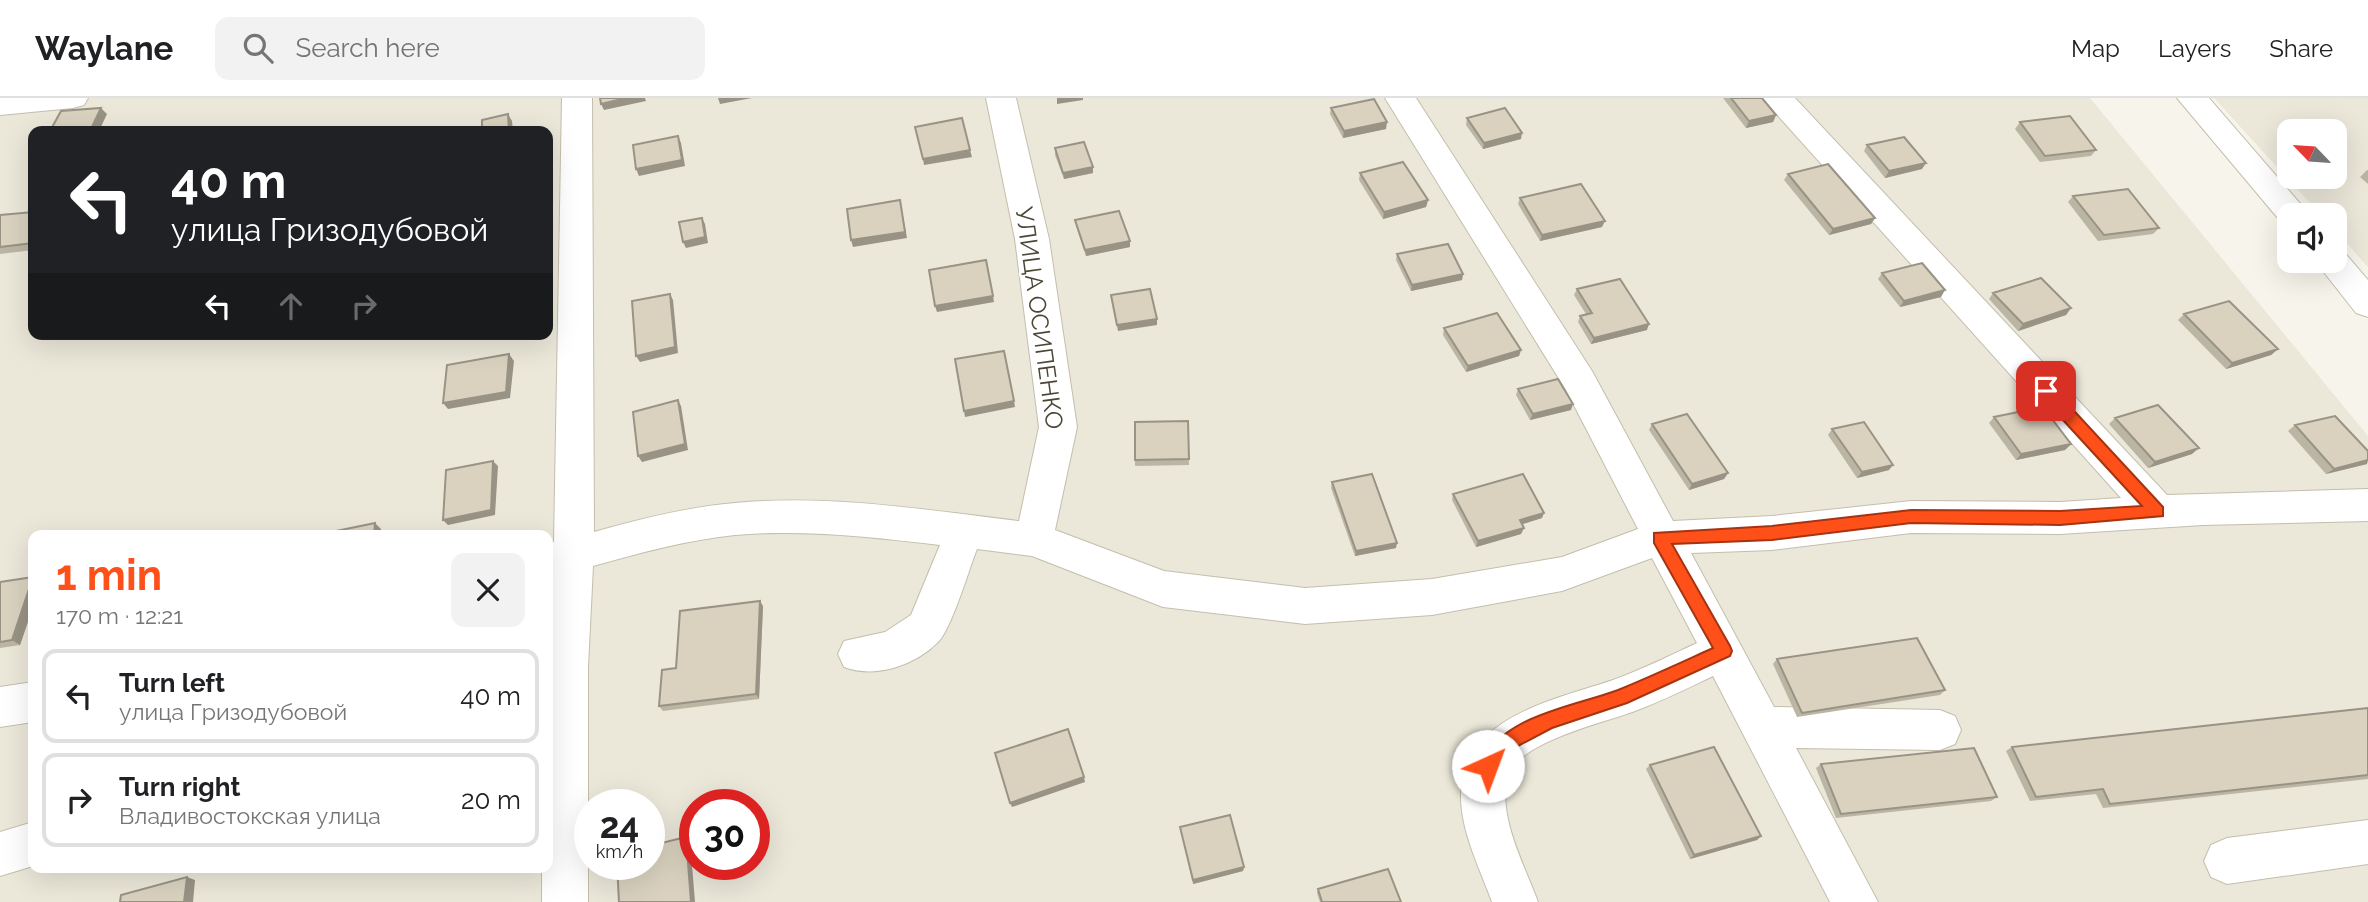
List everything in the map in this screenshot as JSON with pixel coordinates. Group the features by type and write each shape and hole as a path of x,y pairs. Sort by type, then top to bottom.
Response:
{"street":[{"path":"0,106 73,98"},
{"path":"565,902 557,670 577,98"},
{"name":"УЛИЦА ОСИПЕНКО","path":"1001,98 1032,239 1058,427 1034,539"},
{"path":"1400,98 1579,381 1855,902"},
{"path":"1777,98 2158,512"},
{"path":"2192,98 2284,203"},
{"path":"2342,273 2368,304"},
{"path":"561,557 647,534 735,519 837,517 1034,539 1163,589 1305,607 1432,597 1562,574 1660,538 1772,533 1911,517 2060,518 2368,505"},
{"path":"859,654 892,650 926,627 965,531"},
{"path":"1515,902 1482,793 1488,766 1509,741 1547,722 1621,697 1724,651"},
{"path":"0,707 28,703"},
{"path":"1764,727 1940,730"},
{"path":"2227,861 2368,842"},
{"path":"0,854 28,846"}],"shaded area":[{"path":"0,98 2090,98 2368,436 2368,902 0,902"},
{"path":"2214,98 2368,98 2368,267 2347,243 2347,203 2310,203 2297,189 2347,189 2347,119 2277,119 2277,167"}],"building":[{"path":"600,98 626,98 601,104"},
{"path":"1731,98 1762,98 1776,115 1749,121"},
{"path":"1374,99 1387,122 1344,131 1331,108"},
{"path":"101,108 92,126 53,126 61,111"},
{"path":"1505,108 1522,133 1484,143 1467,118"},
{"path":"508,114 509,126 482,126 482,120"},
{"path":"2070,116 2096,150 2045,156 2020,122"},
{"path":"962,118 970,150 923,159 915,127"},
{"path":"678,136 682,160 636,169 633,145"},
{"path":"1904,137 1926,163 1889,171 1867,145"},
{"path":"1084,142 1093,167 1063,173 1055,148"},
{"path":"1403,162 1428,200 1384,212 1360,173"},
{"path":"1828,164 1875,218 1833,229 1788,174"},
{"path":"1581,184 1605,221 1542,235 1520,198"},
{"path":"2128,189 2159,228 2104,235 2073,196"},
{"path":"900,200 905,232 851,240 847,209"},
{"path":"1119,211 1130,241 1085,250 1075,220"},
{"path":"28,212 28,244 0,247 0,215"},
{"path":"702,218 705,237 683,242 679,222"},
{"path":"1448,244 1463,274 1412,285 1397,254"},
{"path":"986,260 993,296 935,306 929,270"},
{"path":"1922,263 1945,290 1904,301 1882,273"},
{"path":"2041,278 2071,308 2023,324 1993,293"},
{"path":"1620,279 1649,324 1594,338 1580,316 1592,313 1577,289"},
{"path":"1150,289 1157,319 1117,325 1111,295"},
{"path":"670,294 675,347 636,356 632,301"},
{"path":"2229,301 2278,349 2232,363 2184,314"},
{"path":"1497,313 1521,350 1468,366 1444,328"},
{"path":"1004,351 1014,401 964,411 955,359"},
{"path":"509,354 506,392 443,403 447,365"},
{"path":"1558,379 1573,404 1533,414 1518,389"},
{"path":"678,400 685,444 638,456 633,412"},
{"path":"2158,405 2199,448 2155,462 2115,418"},
{"path":"2043,407 2071,444 2021,454 1994,417"},
{"path":"1687,414 1728,473 1692,484 1652,424"},
{"path":"2335,416 2368,451 2368,460 2334,469 2295,425"},
{"path":"1188,421 1189,459 1135,460 1135,422"},
{"path":"1864,422 1893,465 1862,472 1832,429"},
{"path":"493,461 491,510 443,520 446,470"},
{"path":"1372,474 1397,543 1356,551 1332,482"},
{"path":"1523,474 1544,513 1520,520 1524,528 1478,541 1453,494"},
{"path":"375,523 374,530 341,530"},
{"path":"28,578 28,592 12,640 0,642 0,582"},
{"path":"760,601 756,694 659,706 662,670 676,668 680,611"},
{"path":"1917,638 1945,690 1802,713 1777,659"},
{"path":"2368,708 2368,775 2110,804 2103,789 2036,797 2012,747"},
{"path":"1068,729 1084,777 1010,803 995,753"},
{"path":"1714,747 1761,836 1694,855 1650,765"},
{"path":"1974,748 1997,797 1841,814 1821,764"},
{"path":"1230,815 1244,867 1193,880 1180,827"},
{"path":"679,839 679,880 689,880 691,902 619,902 618,880 665,880 665,842"},
{"path":"1388,869 1401,902 1322,902 1318,889"},
{"path":"187,877 184,902 120,902 121,895"}],"route":[{"path":"1488,766 1509,741 1547,722 1621,697 1724,651 1660,538 1772,533 1911,517 2060,518 2158,512 2046,391"}]}
